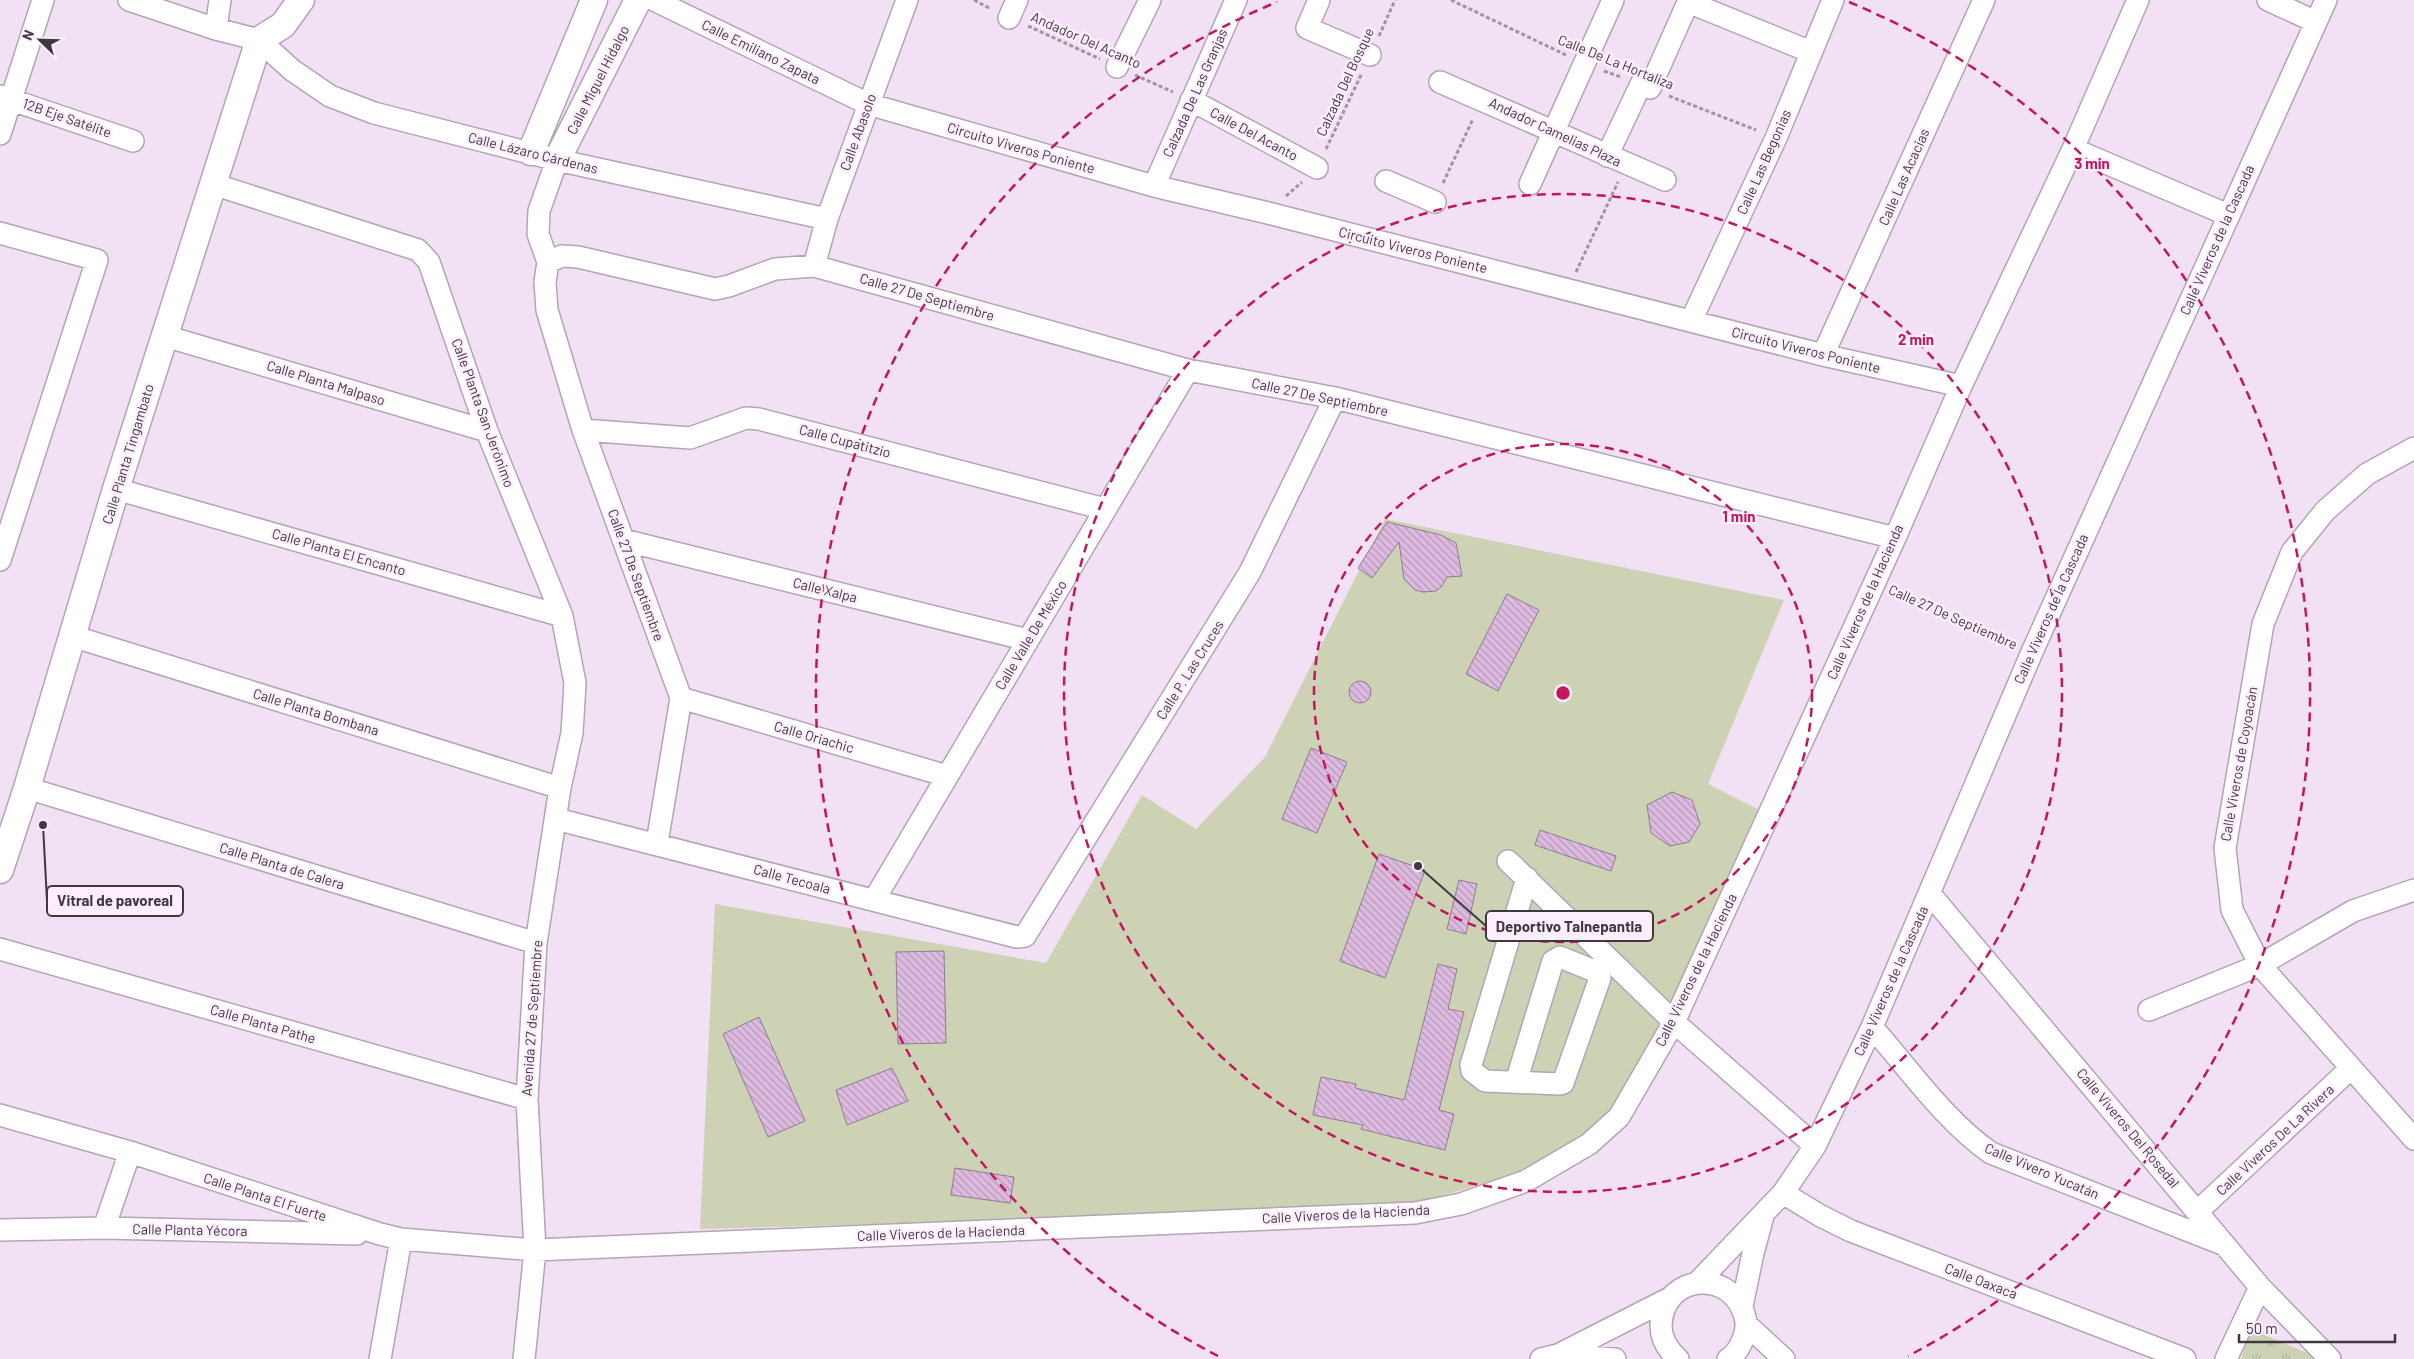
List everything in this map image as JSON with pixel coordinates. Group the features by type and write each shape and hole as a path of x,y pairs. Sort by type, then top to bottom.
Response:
{"main road":[{"path":"259,40 283,25 301,0"},
{"path":"531,152 594,0"},
{"name":"Calle Miguel Hidalgo","path":"557,160 638,0"},
{"name":"Calle Planta Tingambato","path":"0,870 27,788 116,489 259,40"}],"street":[{"path":"0,134 5,97 42,0"},
{"path":"129,0 216,29 259,40"},
{"path":"216,29 220,0"},
{"name":"Calle Emiliano Zapata","path":"654,0 868,104"},
{"name":"Calle Abasolo","path":"814,266 826,219 906,0"},
{"name":"Calzada De Las Granjas","path":"1154,186 1190,100 1236,0"},
{"path":"1319,0 1307,28 1370,55"},
{"path":"1530,184 1614,0"},
{"name":"Calle Las Begonias","path":"1691,322 1776,138 1833,0"},
{"name":"Calle Las Acacias","path":"1823,355 1984,0"},
{"name":"Calle Viveros de la Hacienda","path":"535,1250 1415,1213 1461,1204 1526,1181 1589,1144 1619,1117 1674,1022 1895,538 1961,386 2073,149 2138,0"},
{"path":"2268,0 2316,22"},
{"name":"Calle Viveros de la Cascada","path":"1697,1283 1783,1193 1816,1146 1872,1028 2032,652 2326,0"},
{"path":"1117,67 1147,1"},
{"path":"1607,156 1646,86 1689,1 1811,52"},
{"name":"Calle Lázaro Cárdenas","path":"259,40 292,70 330,96 374,113 557,160 826,219"},
{"path":"1440,82 1482,98"},
{"name":"12B Eje Satélite","path":"5,97 133,141"},
{"name":"Andador Camelias Plaza","path":"1482,98 1554,133 1627,164"},
{"name":"Calle Del Acanto","path":"1190,100 1317,168"},
{"name":"Circuito Viveros Poniente","path":"868,104 1154,186 1268,213 1823,355 1961,386"},
{"path":"2073,149 2228,215"},
{"path":"548,262 538,234 539,211 557,160"},
{"path":"1627,164 1665,180"},
{"path":"1386,180 1435,202"},
{"name":"Calle Planta San Jerónimo","path":"213,184 418,250 429,262 487,431 562,616 575,683 572,733 560,788"},
{"path":"0,233 96,259 0,560"},
{"name":"Calle 27 De Septiembre","path":"657,843 681,698 583,430 547,310 545,282 548,262 562,256 578,257 715,289 729,286 775,269 814,266 1188,370 1335,398 1895,538"},
{"name":"Calle Planta Malpaso","path":"165,336 487,431"},
{"name":"Calle Valle De México","path":"874,900 1188,370"},
{"name":"Calle P. Las Cruces","path":"1028,934 1250,572 1335,398"},
{"name":"Calle Cupatitzio","path":"583,430 690,438 746,418 759,419 1106,509"},
{"name":"Calle Viveros de Coyoacán","path":"2414,448 2367,474 2325,511 2292,552 2263,624 2225,848 2232,910 2260,965 2414,1139"},
{"name":"Calle Planta El Encanto","path":"116,489 562,616"},
{"name":"Calle Xalpa","path":"623,540 1028,640"},
{"name":"Calle Planta Bombana","path":"72,636 560,788"},
{"name":"Calle Oriachic","path":"681,698 947,776"},
{"name":"Calle Planta de Calera","path":"27,788 536,943"},
{"name":"Avenida 27 de Septiembre","path":"524,1359 535,1250 527,1099 536,943 560,788"},
{"name":"Calle Tecoala","path":"556,819 657,843 1017,937 1028,934"},
{"path":"1508,860 1674,1022 1816,1146"},
{"path":"1516,1082 1552,961 1560,957 1597,972 1600,978 1566,1079 1560,1084 1485,1081 1477,1077 1472,1071 1471,1066 1527,878"},
{"path":"2149,1010 2260,965 2353,911 2414,890"},
{"name":"Calle Viveros Del Rosedal","path":"1930,894 2260,1286 2330,1359"},
{"name":"Calle Planta Pathe","path":"0,949 527,1099"},
{"name":"Calle Vivero Yucatán","path":"1872,1028 1972,1140 1991,1153 2225,1245"},
{"name":"Calle Viveros De La Rivera","path":"2198,1211 2351,1068"},
{"name":"Calle Planta El Fuerte","path":"0,1115 130,1152 380,1234 401,1239 535,1250"},
{"path":"104,1228 130,1152"},
{"name":"Calle Oaxaca","path":"1783,1193 1819,1216 1851,1231 2184,1359"},
{"name":"Calle Viveros de la Cascada","path":"1728,1359 1742,1342 1753,1252 1765,1211"},
{"name":"Calle Planta Yécora","path":"0,1230 104,1228 380,1234"},
{"path":"380,1359 401,1239"},
{"path":"1549,1357 1670,1298 1682,1288 1697,1283 1718,1285 1736,1297 1744,1315 1784,1359"},
{"path":"2226,1359 2260,1286"},
{"path":"1670,1298 1662,1315 1661,1334 1669,1351 1678,1359"},
{"path":"1549,1357 1615,1359"}],"path":[{"name":"Andador Del Acanto","path":"974,0 1013,9 1117,67 1190,100"},
{"name":"Calzada Del Bosque","path":"1268,213 1317,168 1395,0"},
{"name":"Calle De La Hortaliza","path":"1451,0 1586,64 1776,138"},
{"name":"Andador Camelias Plaza","path":"1435,202 1482,98"},
{"name":"Andador Camelias Plaza","path":"1568,290 1627,164"},
{"name":"Calle 27 De Septiembre","path":"1874,582 2032,652"}],"green space":[{"path":"1385,519 1784,600 1708,784 1761,811 1675,1001 1613,1115 1523,1172 1427,1200 1322,1212 700,1229 715,904 1046,963 1142,795 1196,829 1265,757"},
{"path":"2250,1329 2322,1359 2241,1359"}],"building":[{"path":"1387,522 1441,535 1456,543 1462,576 1447,577 1442,586 1436,591 1423,592 1415,590 1404,579 1399,542 1372,578 1358,568"},
{"path":"1507,594 1539,610 1498,691 1466,674"},
{"path":"1360,681 1368,684 1371,692 1368,700 1360,703 1352,700 1349,692 1352,684"},
{"path":"1311,748 1347,762 1317,833 1282,819"},
{"path":"1672,792 1692,800 1700,824 1689,842 1670,846 1651,833 1647,805"},
{"path":"1540,830 1616,856 1611,871 1535,845"},
{"path":"1379,854 1425,870 1385,978 1340,961"},
{"path":"1459,880 1477,884 1466,934 1447,929"},
{"path":"944,951 946,1043 898,1044 896,952"},
{"path":"1438,964 1457,969 1448,1009 1464,1012 1439,1110 1454,1114 1445,1150 1361,1129 1363,1125 1313,1115 1321,1077 1356,1084 1355,1088 1404,1100"},
{"path":"759,1017 805,1121 768,1137 723,1034"},
{"path":"892,1068 908,1101 847,1125 836,1090"},
{"path":"955,1168 1014,1177 1010,1203 951,1195"}],"place":[{"name":"Vitral de pavoreal","path":"43,825"},
{"name":"Deportivo Talnepantla","path":"1418,866"}]}
